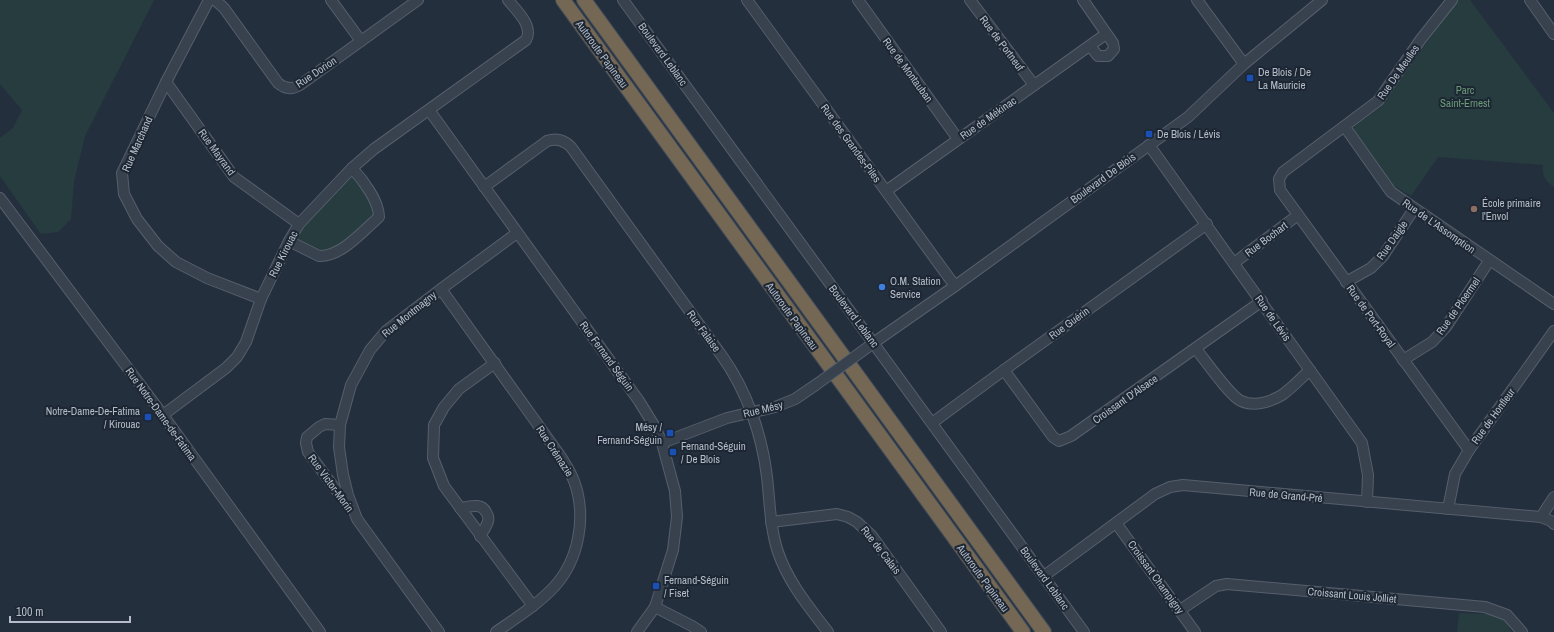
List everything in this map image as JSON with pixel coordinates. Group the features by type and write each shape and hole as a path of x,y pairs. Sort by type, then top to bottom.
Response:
{"highway":[{"path":"559,0 581,25"},
{"name":"Autoroute Papineau","path":"563,0 1023,632"},
{"name":"Autoroute Papineau","path":"584,0 1044,632"}],"street":[{"name":"Rue Marchand","path":"209,0 166,82 122,174 124,194 137,219 158,246 176,262 207,278 262,299"},
{"name":"Rue Dorion","path":"215,0 224,8 278,83 288,88 295,88 300,85 418,0"},
{"path":"331,0 361,41"},
{"path":"428,110 526,40 529,32 527,26 508,0"},
{"name":"Boulevard Leblanc","path":"623,0 843,303 871,344 932,423 1084,632"},
{"name":"Rue des Grandes-Piles","path":"747,0 955,286"},
{"name":"Rue de Montauban","path":"858,0 958,139"},
{"name":"Rue de Portneuf","path":"970,0 1034,86"},
{"path":"1083,0 1113,43 1114,49 1108,56 1098,56 1090,46"},
{"path":"1197,0 1244,64"},
{"name":"Boulevard De Blois","path":"871,344 955,286 1188,116 1244,64 1322,0"},
{"name":"Rue De Meulles","path":"1279,179 1283,172 1378,101 1421,39 1452,0"},
{"path":"1530,0 1554,34"},
{"name":"Rue de Mékinac","path":"886,191 1106,34"},
{"name":"Rue Mayrand","path":"166,82 234,177 299,224"},
{"name":"Rue Kirouac","path":"163,415 226,368 237,357 246,342 262,299 289,241 299,224 352,168 374,149 428,110"},
{"name":"Rue Fernand Séguin","path":"428,110 642,405 662,442 675,491 677,517 673,550 655,608 637,632"},
{"name":"Rue de L'Assomption","path":"1345,127 1391,192 1489,261 1554,304"},
{"name":"Rue Falaise","path":"484,187 547,141 560,140 568,143 728,364 739,383 757,428 765,461 771,522 778,552 788,576 799,594 828,632"},
{"name":"Rue de Lévis","path":"1149,145 1207,224 1362,443 1368,474 1367,502"},
{"path":"289,241 319,256 324,256 340,251 379,217 379,208 361,179 352,168"},
{"name":"Rue de Port-Royal","path":"1279,179 1280,190 1469,450"},
{"name":"Rue Notre-Dame-de-Fatima","path":"0,198 163,415 320,632"},
{"name":"Rue Daigle","path":"1346,282 1371,268 1382,256 1414,209"},
{"name":"Rue Bochart","path":"1234,263 1298,215"},
{"name":"Rue Guérin","path":"932,423 1207,224"},
{"name":"Rue Montmagny","path":"340,425 351,385 370,350 386,331 517,232"},
{"name":"Rue de Ploermel","path":"1403,360 1432,342 1446,327 1489,261"},
{"name":"Rue Crémazie","path":"441,288 561,457 574,482 579,504 581,523 576,549 567,569 555,587 533,606 496,632"},
{"name":"Croissant D'Alsace","path":"1004,370 1053,437 1059,441 1071,436 1262,301"},
{"name":"Rue de Honfleur","path":"1448,509 1455,474 1469,450 1554,331"},
{"name":"Rue Mésy","path":"662,442 727,418 775,408 789,402 817,384 871,344"},
{"path":"1196,349 1232,394 1240,401 1253,404 1268,402 1283,394 1310,370"},
{"path":"495,364 459,389 444,407 434,425 432,458 444,486 533,606"},
{"name":"Rue Victor-Morin","path":"357,519 348,495 343,475 339,447 340,425 326,424 319,427 307,437 306,443 308,452 439,632"},
{"name":"Rue de Grand-Pré","path":"1044,576 1155,494 1170,487 1183,485 1541,517 1554,524"},
{"path":"1541,517 1554,497"},
{"path":"460,508 473,506 480,507 485,510 488,516 488,522 480,536"},
{"name":"Rue de Calais","path":"771,522 837,514 848,517 857,522 872,536 941,632"},
{"name":"Croissant Champigny","path":"1116,523 1195,632"},
{"name":"Croissant Louis Jolliet","path":"1180,610 1216,586 1227,584 1485,607 1507,615 1522,632"},
{"path":"655,608 701,632"}],"green space":[{"path":"0,0 154,0 85,136 74,182 71,219 58,232 41,234 0,176 0,138 13,128 22,110 0,84"},
{"name":"Parc Saint-Ernest","path":"1457,0 1470,0 1554,113 1554,187 1548,183 1545,178 1543,165 1438,157 1411,196 1392,185 1353,130 1355,126 1381,107"},
{"path":"352,168 379,217 324,256 289,241"},
{"path":"1459,613 1488,614 1504,620 1512,632 1457,632"}],"place":[{"name":"De Blois / De La Mauricie","path":"1250,78"},
{"name":"De Blois / Lévis","path":"1149,134"},
{"name":"École primaire l'Envol","path":"1474,209"},
{"name":"O.M. Station Service","path":"882,287"},
{"name":"Notre-Dame-De-Fatima / Kirouac","path":"148,417"},
{"name":"Mésy / Fernand-Séguin","path":"670,433"},
{"name":"Fernand-Séguin / De Blois","path":"673,452"},
{"name":"Fernand-Séguin / Fiset","path":"656,586"}]}
